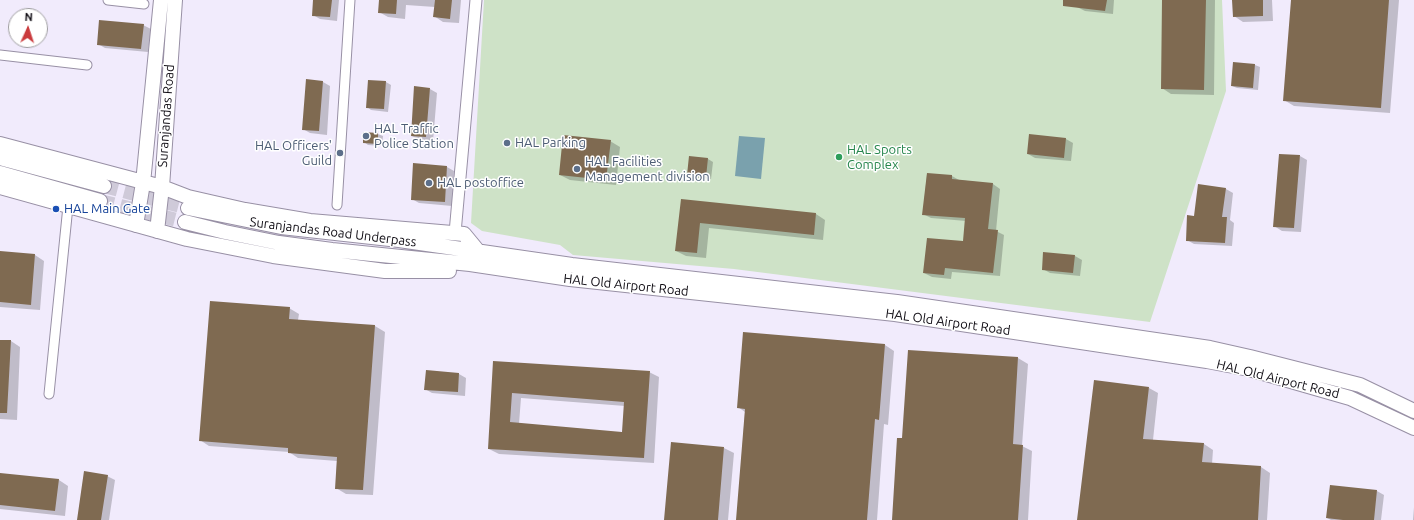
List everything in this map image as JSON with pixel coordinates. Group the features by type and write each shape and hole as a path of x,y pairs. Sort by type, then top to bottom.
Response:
{"main road":[{"name":"Suranjandas Road","path":"136,225 143,183 161,0"},
{"name":"Suranjandas Road","path":"157,231 162,187 175,0"},
{"path":"0,144 162,187 188,197 273,215 310,221 464,234 478,251"},
{"path":"0,158 104,186"},
{"path":"0,173 100,201"},
{"path":"0,187 187,239 273,256 385,270 457,271 470,264"},
{"name":"Suranjandas Road Underpass","path":"188,208 281,227 399,240 478,251"},
{"name":"Suranjandas Road Underpass","path":"185,222 279,243 394,258 470,264"},
{"name":"HAL Old Airport Road","path":"478,251 572,266 897,302 1210,348 1360,385 1414,411"},
{"name":"HAL Old Airport Road","path":"470,264 570,279 895,314 1207,361 1249,369 1350,398 1414,428"}],"street":[{"path":"108,0 144,4"},
{"path":"337,205 350,0"},
{"path":"455,233 476,0"},
{"path":"0,55 86,65"},
{"path":"49,394 68,206"}],"green space":[{"name":"HAL Sports Complex","path":"484,0 1222,0 1226,91 1150,322 734,269 573,255 560,245 482,231 471,223"}],"water":[{"path":"739,136 765,138 761,179 735,176"}],"building":[{"path":"313,0 332,0 330,17 312,16"},
{"path":"379,0 397,0 396,14 378,13"},
{"path":"435,0 452,0 450,19 433,17"},
{"path":"1063,0 1107,0 1105,11 1063,6"},
{"path":"1162,0 1206,0 1204,90 1161,89"},
{"path":"1232,0 1263,0 1263,16 1233,17"},
{"path":"1291,0 1389,0 1381,108 1283,101"},
{"path":"99,20 144,24 141,49 97,45"},
{"path":"1233,62 1255,64 1253,88 1231,86"},
{"path":"306,79 323,81 319,131 302,130"},
{"path":"368,80 386,81 384,109 366,108"},
{"path":"414,86 430,88 426,137 411,136"},
{"path":"363,132 378,133 378,144 363,143"},
{"path":"1029,134 1066,138 1064,158 1027,154"},
{"path":"563,135 611,140 606,180 559,175"},
{"path":"1279,154 1300,155 1294,228 1273,227"},
{"path":"689,156 708,158 706,177 687,175"},
{"name":"HAL postoffice","path":"413,163 447,166 445,202 411,200"},
{"path":"927,173 952,175 952,179 993,183 988,229 998,230 993,273 945,268 944,275 923,273 927,238 963,241 965,218 922,215"},
{"path":"1198,184 1226,188 1222,217 1227,217 1225,243 1186,241 1187,215 1194,216"},
{"path":"681,199 816,213 814,235 700,223 697,253 675,251"},
{"path":"0,251 35,254 31,305 0,302"},
{"path":"1043,252 1075,255 1073,273 1042,270"},
{"path":"210,301 290,307 289,319 375,325 363,490 335,489 337,457 288,453 288,448 199,441"},
{"path":"743,332 885,344 879,420 875,419 867,520 736,520 745,409 737,408"},
{"path":"0,340 11,340 7,413 0,413"},
{"path":"908,350 1018,357 1013,444 1023,445 1018,520 892,520 897,438 902,438"},
{"path":"493,361 650,371 644,458 488,449","holes":["512,393 624,402 622,432 510,422"]},
{"path":"426,370 459,373 458,392 424,390"},
{"path":"1094,380 1149,387 1143,439 1204,443 1202,462 1261,466 1258,520 1077,520"},
{"path":"671,442 724,447 718,520 664,520"},
{"path":"84,471 108,475 101,520 77,520"},
{"path":"0,473 59,479 55,511 0,505"},
{"path":"1330,485 1377,490 1374,520 1343,520 1326,518"}],"tunnel":[{"path":"104,186 188,208"},
{"path":"100,201 185,222"}],"place":[{"name":"HAL Traffic Police Station","path":"366,136"},
{"name":"HAL Parking","path":"507,143"},
{"name":"HAL Officers' Guild","path":"340,153"},
{"name":"HAL Sports Complex","path":"839,157"},
{"name":"HAL Facilities Management division","path":"577,169"},
{"name":"HAL postoffice","path":"429,183"},
{"name":"HAL Main Gate","path":"56,209"}]}
